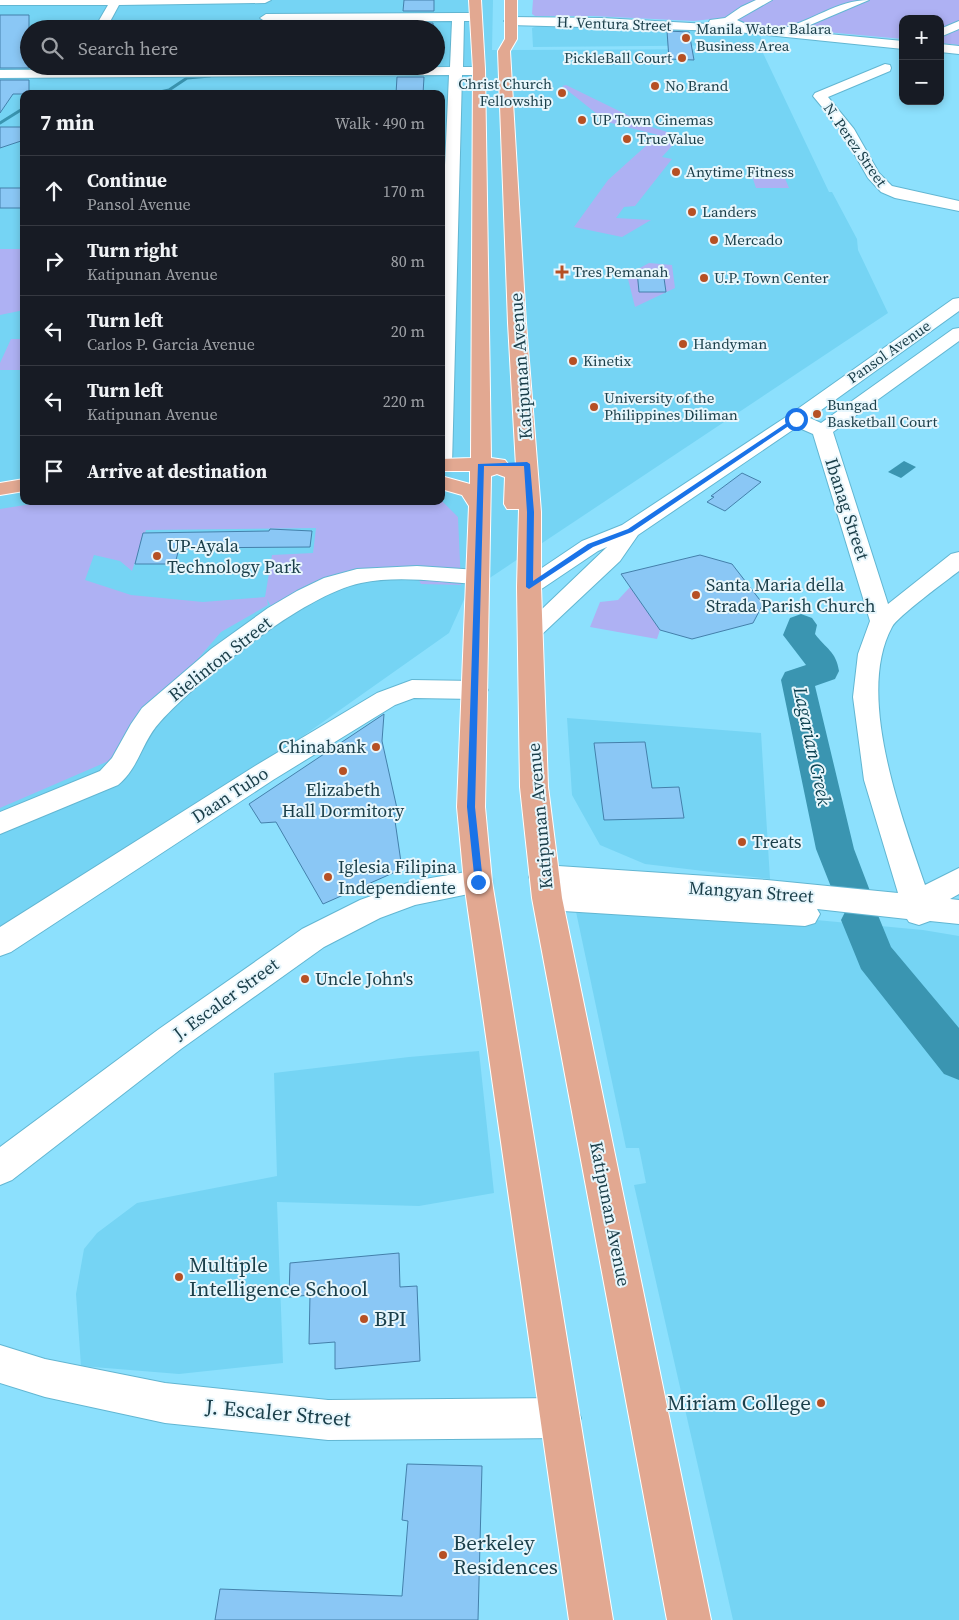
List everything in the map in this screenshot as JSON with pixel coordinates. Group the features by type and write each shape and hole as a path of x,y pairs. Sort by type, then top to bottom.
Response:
{"main road":[{"name":"Katipunan Avenue","path":"476,0 480,71 481,468 471,807 478,882 591,1620"},
{"name":"Katipunan Avenue","path":"511,0 511,39 504,51 517,323 530,512 529,587 534,788 545,888 689,1620"},
{"path":"480,175 510,175"},
{"path":"481,321 517,323"},
{"path":"445,468 481,439"},
{"path":"445,470 527,464"},
{"path":"481,468 505,469 512,471 515,477 514,676 517,694 533,726"},
{"path":"445,472 468,491 480,508"},
{"path":"0,489 20,486"}],"street":[{"path":"726,24 745,9 766,0"},
{"path":"785,31 863,0"},
{"path":"0,2 114,2 477,17"},
{"path":"105,20 114,2"},
{"path":"445,378 458,17"},
{"name":"H. Ventura Street","path":"510,19 726,24 899,43"},
{"path":"944,31 959,25"},
{"path":"944,46 959,46"},
{"path":"944,47 959,50"},
{"name":"N. Perez Street","path":"885,68 820,96 848,129 866,164 885,189 895,193 959,206"},
{"path":"445,70 480,71"},
{"path":"0,74 20,73"},
{"name":"Pansol Avenue","path":"529,587 590,546 630,530 796,419 959,303"},
{"name":"Pansol Avenue","path":"822,430 959,333"},
{"path":"796,419 822,430"},
{"name":"Ibanag Street","path":"822,430 882,621"},
{"name":"Pansol Avenue","path":"531,631 612,556 630,530"},
{"path":"919,915 877,780 866,697 870,654 882,621 959,559"},
{"name":"Rielinton Street","path":"0,823 32,812 108,778 125,758 148,718 176,690 246,636 289,607 319,590 339,582 364,576 478,577"},
{"name":"Daan Tubo","path":"0,943 264,773 398,693 412,688 475,690"},
{"path":"919,915 943,888 959,880"},
{"name":"J. Escaler Street","path":"0,1168 170,1040 313,938 370,909 413,893 478,882"},
{"name":"Mangyan Street","path":"545,888 836,916 919,915 959,912"},
{"name":"Mangyan Street","path":"919,915 959,928"},
{"name":"J. Escaler Street","path":"0,1364 45,1378 165,1403 328,1420 561,1418"}],"shaded area":[{"name":"University of the Philippines Diliman","path":"0,0 493,0 492,50 761,49 829,192 832,192 857,239 858,250 888,313 467,593 449,633 0,950"},
{"path":"533,0 959,0 959,45 944,43 944,15 899,15 899,39 759,26 747,24 729,17 694,21 593,16 535,16 532,14"},
{"path":"543,24 758,32 765,45 533,47 532,28"},
{"path":"566,85 654,128 681,136 662,157 672,159 635,206 624,207 616,218 651,220 622,237 574,227 608,180 658,135 607,122 562,86"},
{"path":"752,176 784,176 789,188 756,188"},
{"path":"0,249 20,249 20,311 0,315"},
{"path":"649,263 672,265 675,288 635,307 627,275"},
{"path":"11,339 20,339 20,370 0,370 0,363"},
{"path":"904,461 916,467 901,478 888,472"},
{"path":"445,504 458,517 461,585 421,584 414,571 350,572 274,612 267,599 268,605 221,632 111,760 0,808 0,509 25,505","holes":["316,528 313,553 272,555 265,597 203,602 131,595 85,580 94,555 120,561 132,571 146,530"]},
{"path":"630,587 660,630 657,639 590,627 600,602 618,600"},
{"path":"567,718 761,733 770,879 645,864 600,845 572,795"},
{"name":"Miriam College","path":"575,907 784,917 923,930 959,936 959,1620 733,1620 634,1185 646,1183 639,1148 626,1148"},
{"path":"479,1051 494,1193 419,1206 277,1202 283,1363 179,1374 81,1366 76,1294 84,1249 97,1233 137,1203 277,1176 274,1073 409,1057"}],"building":[{"path":"404,0 434,0 434,11 403,11"},
{"path":"0,15 29,15 29,20 20,20 20,68 0,68"},
{"path":"667,31 689,32 694,60 669,59"},
{"path":"397,77 424,77 423,90 396,90"},
{"path":"0,80 29,80 29,90 20,90 20,94 13,94 0,113"},
{"path":"0,127 20,127 20,141 0,148"},
{"path":"0,188 20,188 20,208 0,208"},
{"path":"637,271 663,271 666,292 639,292"},
{"path":"742,473 761,482 725,511 707,502 714,497 711,496"},
{"name":"UP-Ayala Technology Park","path":"270,529 312,531 310,547 179,548 175,564 135,564 143,533 269,531"},
{"name":"Santa Maria della Strada Parish Church","path":"700,555 732,564 763,604 753,623 692,639 660,630 621,574"},
{"path":"384,714 382,741 398,813 394,814 402,869 323,904 276,822 261,823 249,804"},
{"path":"645,742 652,788 679,787 684,818 604,820 594,743"},
{"name":"BPI","path":"399,1253 400,1287 417,1286 420,1361 335,1369 335,1342 309,1344 310,1295 289,1297 290,1263"},
{"name":"Berkeley Residences","path":"407,1464 482,1466 478,1620 215,1620 220,1589 402,1596 408,1521 402,1520"}],"waterway":[{"path":"169,90 187,78 210,76"},
{"path":"0,123 20,110"},
{"name":"Lagarian Creek","path":"801,625 799,635 810,650 821,659 823,671 797,680 835,849 851,891"},
{"name":"Lagarian Creek","path":"861,920 875,957 959,1060"}],"place":[{"name":"Manila Water Balara Business Area","path":"686,38"},
{"name":"PickleBall Court","path":"682,58"},
{"name":"No Brand","path":"655,86"},
{"name":"Christ Church Fellowship","path":"562,93"},
{"name":"UP Town Cinemas","path":"582,120"},
{"name":"TrueValue","path":"627,139"},
{"name":"Anytime Fitness","path":"676,172"},
{"name":"Landers","path":"692,212"},
{"name":"Mercado","path":"714,240"},
{"name":"Tres Pemanah","path":"562,272"},
{"name":"U.P. Town Center","path":"704,278"},
{"name":"Handyman","path":"683,344"},
{"name":"Kinetix","path":"573,361"},
{"name":"University of the Philippines Diliman","path":"594,407"},
{"name":"Bungad Basketball Court","path":"817,414"},
{"name":"UP-Ayala Technology Park","path":"157,556"},
{"name":"Santa Maria della Strada Parish Church","path":"696,595"},
{"name":"Chinabank","path":"376,747"},
{"name":"Elizabeth Hall Dormitory","path":"343,771"},
{"name":"Treats","path":"742,842"},
{"name":"Iglesia Filipina Independiente","path":"328,877"},
{"name":"Uncle John's","path":"305,979"},
{"name":"Multiple Intelligence School","path":"179,1277"},
{"name":"BPI","path":"364,1319"},
{"name":"Miriam College","path":"821,1403"},
{"name":"Berkeley Residences","path":"443,1555"}],"route":[{"path":"478,882 471,807 472,727 475,690 482,464 527,464 530,512 529,587 590,546 613,535 630,530 796,419"}]}
